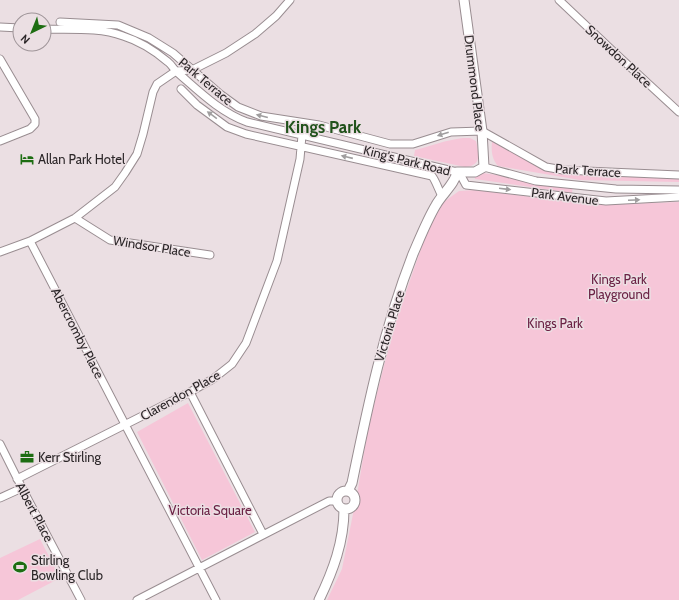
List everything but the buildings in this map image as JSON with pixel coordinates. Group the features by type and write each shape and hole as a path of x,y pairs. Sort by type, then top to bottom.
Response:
{"main road":[{"name":"Drummond Place","path":"464,0 482,131 484,167"},
{"name":"King's Park Road","path":"458,172 475,172 484,167"},
{"name":"Victoria Place","path":"348,491 352,483 372,385 382,345 398,294 422,232 442,196 456,178 458,172"},
{"path":"348,491 353,494 355,502 350,509 344,509 339,506 337,501 340,494 348,491"},
{"path":"319,600 337,558 344,526 344,509"}],"street":[{"path":"0,252 30,241 75,218 115,187 137,154 153,92 157,84 176,71 192,70 226,53 255,34 276,16 290,0"},
{"name":"Snowdon Place","path":"561,1 679,112"},
{"name":"Park Terrace","path":"60,22 118,25 155,42 173,53 220,94 238,107 261,116 319,125 390,144 413,144 450,132 482,131 546,167 564,170 679,175"},
{"path":"0,27 12,28"},
{"name":"King's Park Road","path":"52,29 102,31 124,36 137,42 170,63 176,71 213,104 233,117 247,122 458,172"},
{"path":"0,59 35,119 35,124 30,130 0,141"},
{"path":"181,89 197,105 227,127 246,134 300,147 432,176 442,196"},
{"name":"Clarendon Place","path":"17,479 190,392 213,379 232,364 246,343 276,261 298,166 302,135"},
{"name":"King's Park Road","path":"484,167 543,182 616,189 679,190"},
{"name":"Park Avenue","path":"458,172 466,185 606,201 679,197"},
{"name":"Windsor Place","path":"75,218 110,240 210,255"},
{"name":"Abercromby Place","path":"30,241 125,426"},
{"path":"190,392 263,534"},
{"path":"125,426 216,600"},
{"name":"Albert Place","path":"0,444 81,600"},
{"path":"0,498 22,488"},
{"path":"137,600 329,501 337,501"}],"green space":[{"path":"463,138 470,138 476,141 478,158 477,162 470,166 465,167 414,156 415,150"},
{"path":"494,140 546,169 679,175 679,182 580,180 498,166 494,161 492,152 492,142"},
{"path":"475,172 573,185 572,193 475,179"},
{"name":"Kings Park Playground","path":"475,190 596,205 679,202 679,600 327,600 342,569 358,489 368,428 394,327 427,231 441,204 459,191"},
{"name":"Victoria Square","path":"188,403 255,532 202,560 137,432"},
{"path":"40,539 60,578 18,600 0,600 0,558"}],"place":[{"name":"Allan Park Hotel","path":"27,159"},
{"name":"Kerr Stirling","path":"27,457"},
{"name":"Stirling Bowling Club","path":"20,567"}],"district":[{"name":"Kings Park","path":"323,127"}]}
